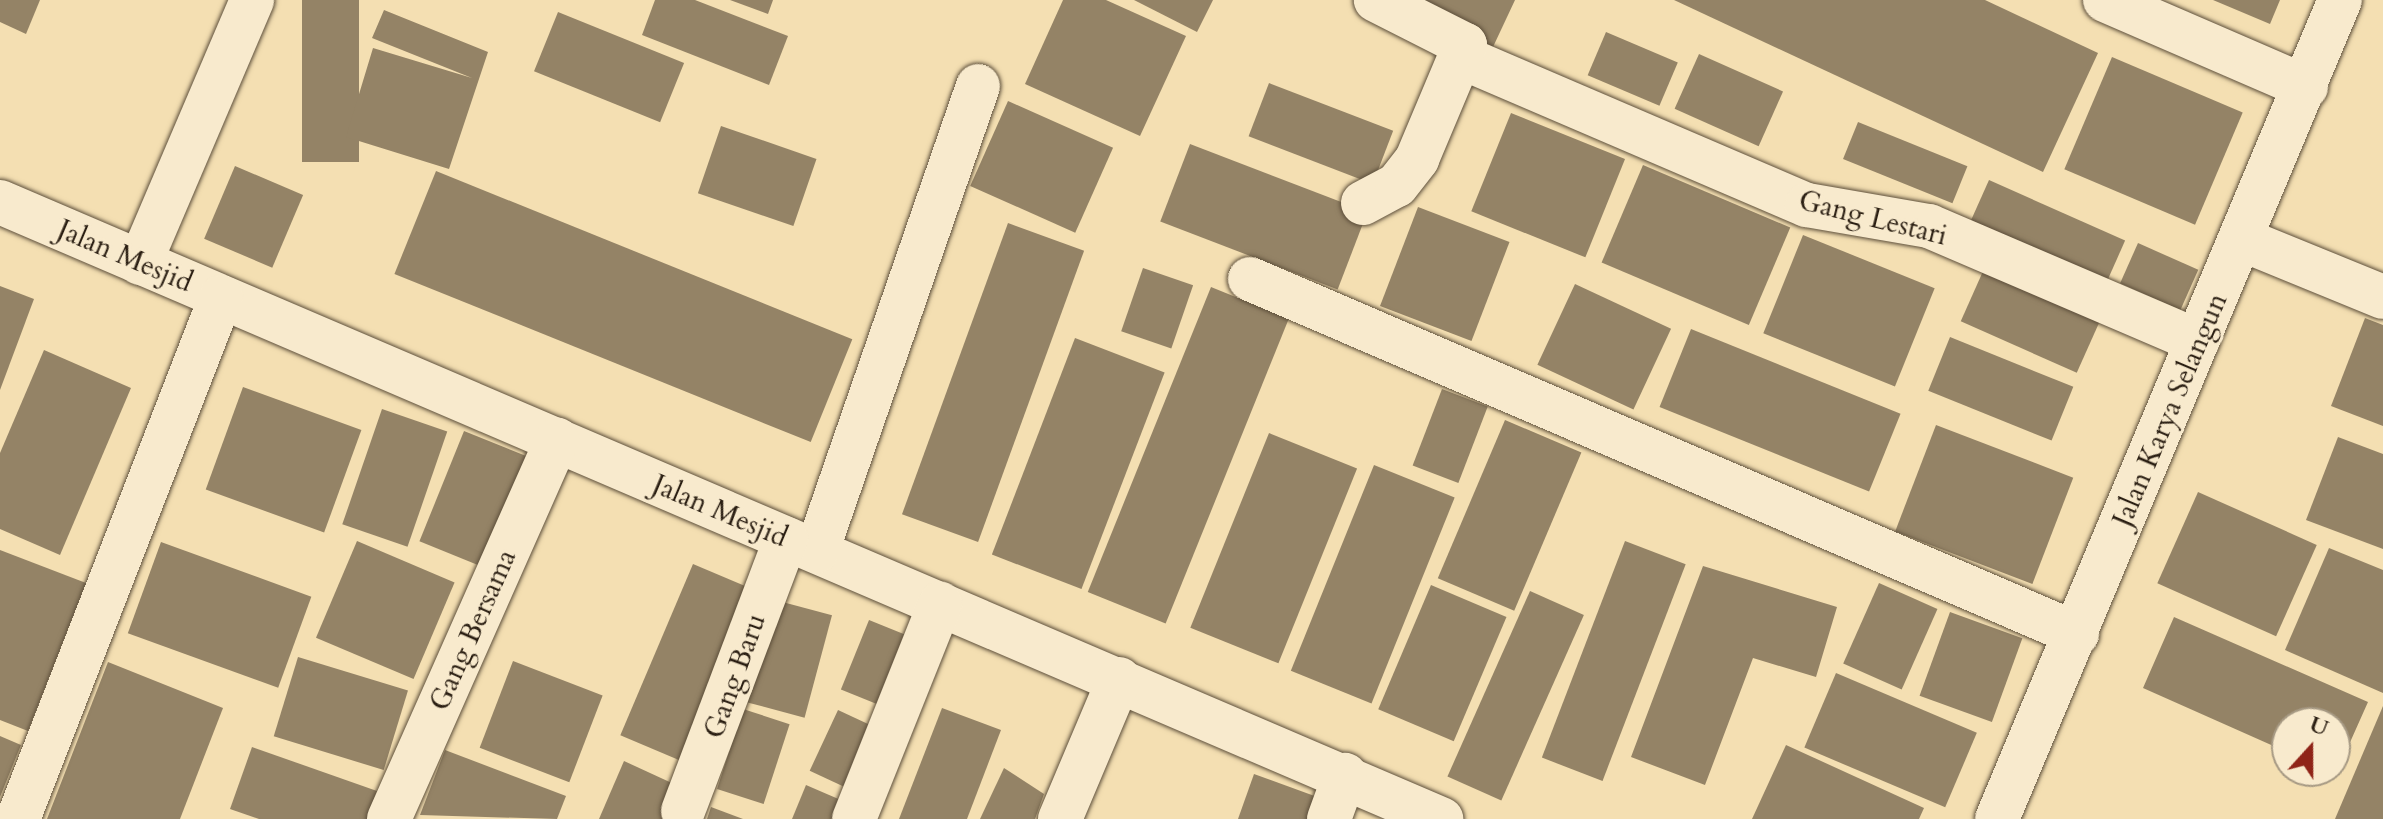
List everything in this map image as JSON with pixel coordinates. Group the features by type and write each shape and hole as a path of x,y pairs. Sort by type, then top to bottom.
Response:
{"street":[{"path":"140,263 252,0"},
{"path":"1363,203 1397,185 1417,159 1465,45 1460,39 1376,0"},
{"path":"2105,0 2306,87"},
{"name":"Jalan Karya Selangun","path":"1997,819 2340,0"},
{"name":"Gang Lestari","path":"1461,57 1807,205 1929,226 2197,341"},
{"name":"Gang Baru","path":"683,811 802,545 978,86"},
{"name":"Jalan Mesjid","path":"0,202 1345,775 1441,819"},
{"path":"2241,239 2383,297"},
{"path":"1250,279 2077,634"},
{"path":"18,819 221,297"},
{"name":"Gang Bersama","path":"389,819 557,440"},
{"path":"854,819 940,604"},
{"path":"1060,819 1119,679"},
{"path":"1329,819 1345,775"}],"building":[{"path":"0,0 40,0 26,34 0,22"},
{"path":"302,0 359,0 359,162 302,162"},
{"path":"655,0 695,0 788,36 769,85 642,35"},
{"path":"730,0 773,0 768,14"},
{"path":"1063,0 1106,0 1186,36 1140,136 1025,84"},
{"path":"1134,0 1213,0 1197,32"},
{"path":"1389,0 1515,0 1493,47"},
{"path":"1674,0 1985,0 2098,53 2043,172"},
{"path":"2213,0 2280,0 2270,24"},
{"path":"384,10 488,52 449,169 346,137 373,48 472,78 372,38"},
{"path":"558,12 684,63 660,122 534,71"},
{"path":"1606,32 1678,62 1659,106 1588,75"},
{"path":"1699,54 1783,91 1759,146 1675,109"},
{"path":"2112,57 2243,112 2195,225 2064,169"},
{"path":"1269,83 1393,131 1373,184 1249,136"},
{"path":"1008,101 1113,148 1075,233 970,186"},
{"path":"1511,113 1625,159 1585,257 1471,211"},
{"path":"1858,122 1967,166 1952,203 1843,159"},
{"path":"721,126 816,159 793,226 698,193"},
{"path":"1190,144 1367,212 1338,290 1160,221"},
{"path":"1643,165 1790,228 1749,325 1602,263"},
{"path":"235,166 303,195 272,268 204,239"},
{"path":"436,171 852,339 811,442 394,274"},
{"path":"1989,180 2125,241 2107,282 1971,221"},
{"path":"1418,207 1509,242 1472,341 1380,306"},
{"path":"1008,223 1084,251 978,542 902,514"},
{"path":"1803,235 1935,288 1895,386 1763,333"},
{"path":"2138,243 2198,270 2180,310 2120,283"},
{"path":"1988,260 2104,312 2077,373 1961,321"},
{"path":"1143,268 1193,285 1171,349 1121,331"},
{"path":"1575,284 1671,329 1633,409 1537,365"},
{"path":"0,286 34,299 0,390"},
{"path":"1211,287 1289,318 1166,624 1088,592"},
{"path":"2365,318 2383,325 2383,426 2331,406"},
{"path":"1691,329 1901,414 1869,492 1660,407"},
{"path":"1950,337 2073,387 2052,441 1928,391"},
{"path":"1075,338 1165,372 1081,589 992,555"},
{"path":"44,350 131,388 60,555 0,529 0,453"},
{"path":"243,387 361,430 324,533 206,489"},
{"path":"1442,389 1488,407 1458,483 1413,466"},
{"path":"382,409 447,431 408,547 342,524"},
{"path":"1505,420 1581,452 1514,611 1438,578"},
{"path":"1936,425 2073,478 2032,584 1895,531"},
{"path":"464,431 526,456 482,566 419,541"},
{"path":"1269,433 1357,469 1278,663 1190,628"},
{"path":"2338,437 2383,454 2383,549 2306,520"},
{"path":"1374,465 1455,498 1372,703 1291,671"},
{"path":"2198,492 2317,545 2276,636 2157,583"},
{"path":"357,541 455,582 414,679 316,638"},
{"path":"1625,541 1686,564 1603,781 1542,758"},
{"path":"161,542 311,597 278,688 128,633"},
{"path":"2329,548 2383,570 2383,693 2285,650"},
{"path":"0,550 86,583 28,731 0,720"},
{"path":"693,564 757,591 685,763 620,735"},
{"path":"1703,566 1837,607 1816,677 1753,658 1705,785 1631,757"},
{"path":"1879,583 1937,609 1902,689 1843,663"},
{"path":"1431,585 1506,617 1454,741 1378,709"},
{"path":"1530,591 1584,615 1501,800 1447,776"},
{"path":"775,600 832,615 805,718 748,702"},
{"path":"1950,612 2022,638 1992,722 1920,696"},
{"path":"2174,617 2368,702 2351,740 2351,707 2271,707 2271,745 2143,688"},
{"path":"869,620 912,637 884,707 841,690"},
{"path":"298,657 408,691 384,770 274,736"},
{"path":"513,661 603,695 569,782 480,748"},
{"path":"108,662 223,708 180,819 47,819"},
{"path":"1836,673 1977,733 1945,807 1804,748"},
{"path":"2383,706 2383,819 2335,819"},
{"path":"942,708 1001,730 967,819 899,819"},
{"path":"743,709 790,724 764,804 717,789"},
{"path":"838,710 879,729 850,790 810,771"},
{"path":"0,736 21,745 0,797"},
{"path":"1786,745 1924,808 1919,819 1752,819"},
{"path":"252,747 377,791 367,819 259,819 230,809"},
{"path":"445,750 566,796 557,819 420,815"},
{"path":"624,761 687,790 674,819 599,819"},
{"path":"1004,768 1044,794 1035,819 980,819"},
{"path":"1254,774 1320,798 1312,819 1238,819"},
{"path":"806,785 850,804 844,819 792,819"},
{"path":"711,807 743,819 707,819"}]}
